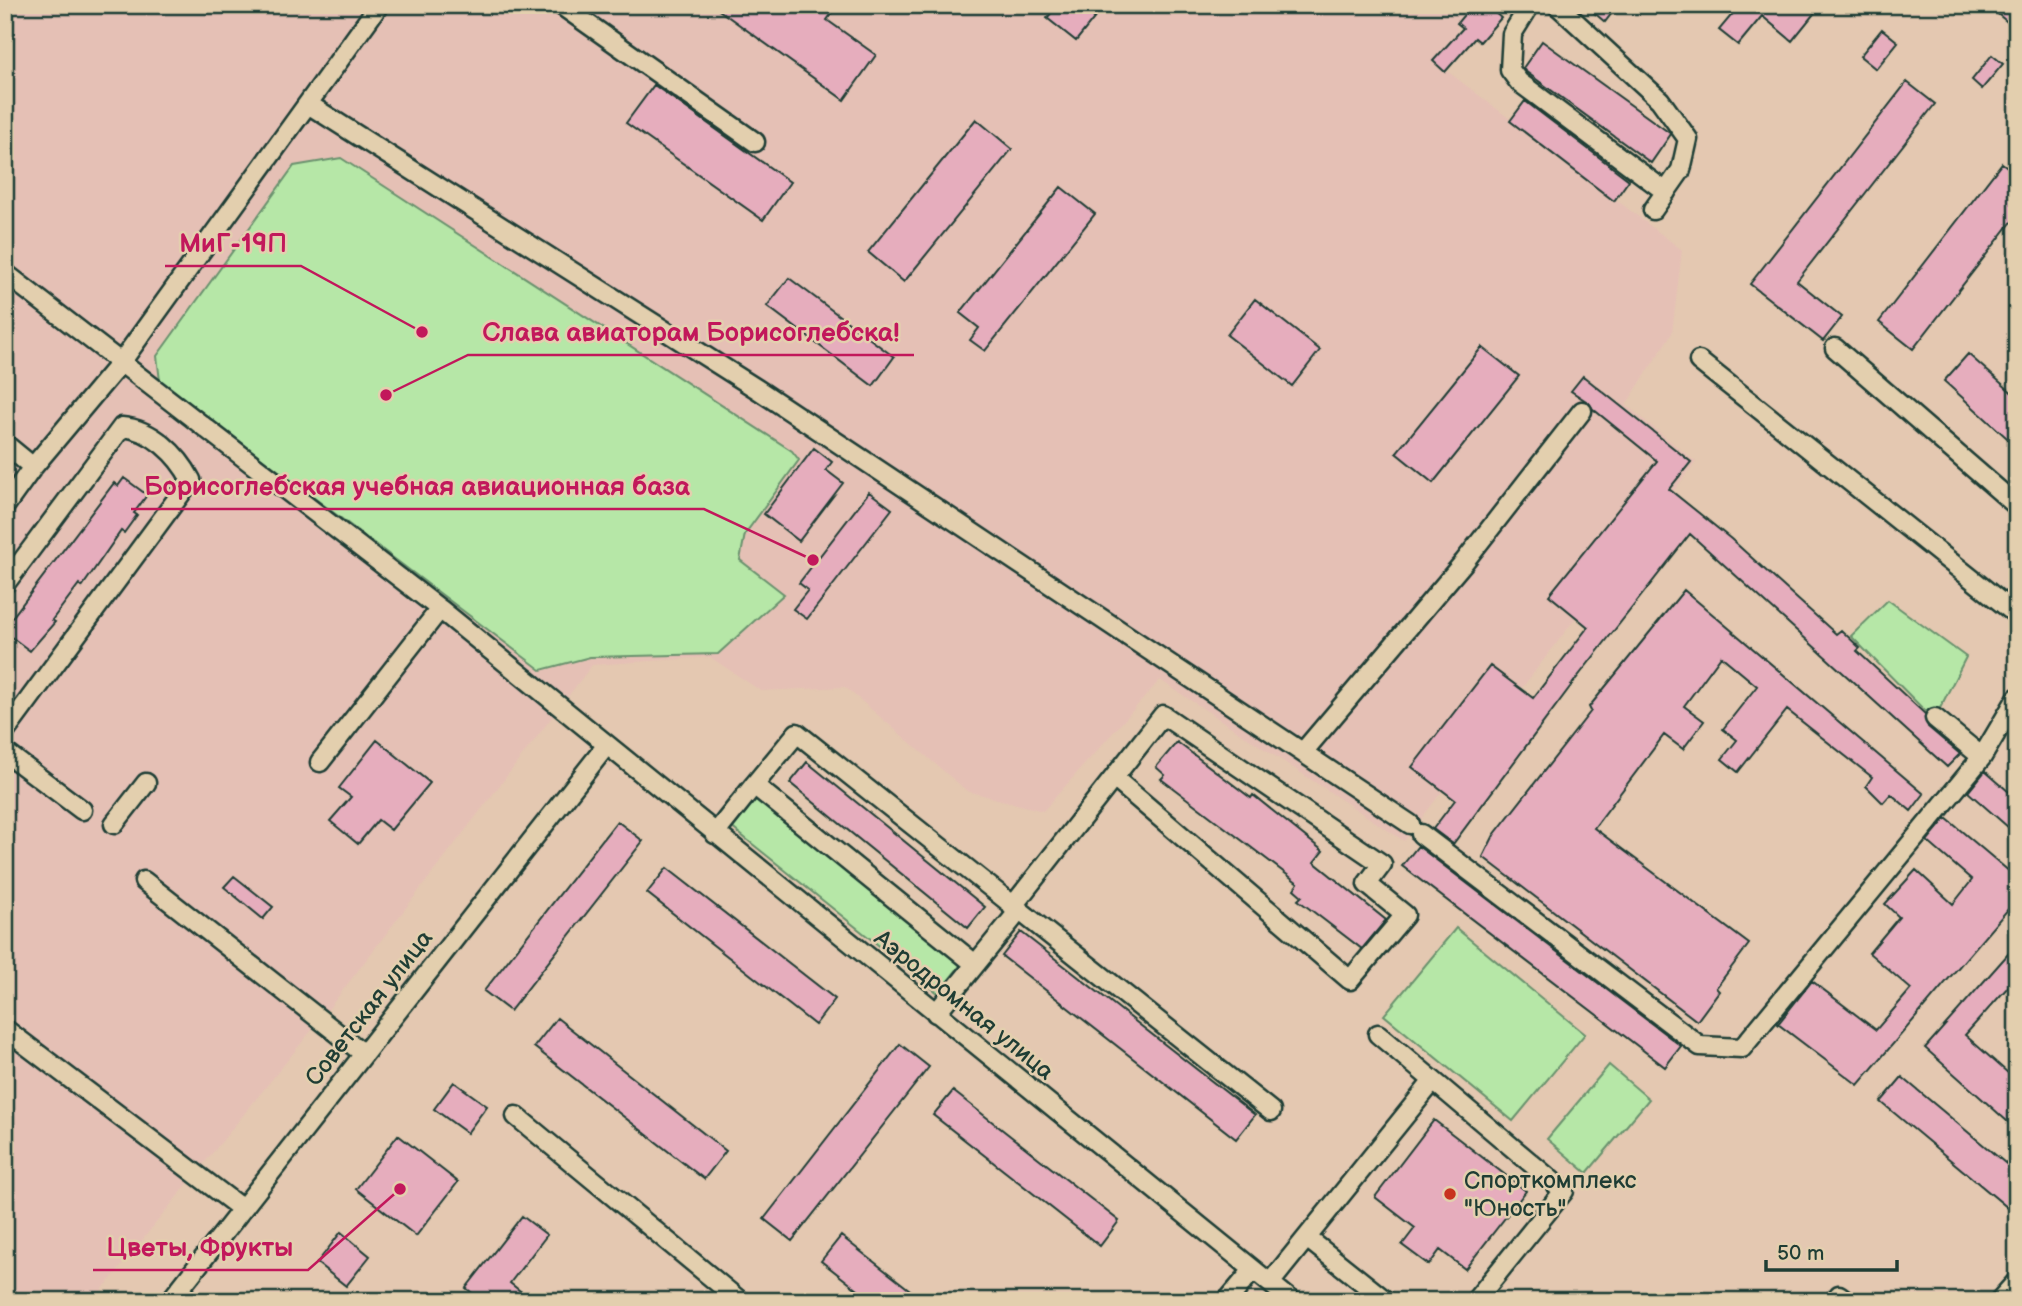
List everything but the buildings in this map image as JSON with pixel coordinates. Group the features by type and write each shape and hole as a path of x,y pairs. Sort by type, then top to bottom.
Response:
{"street":[{"path":"5,506 33,467 122,361 379,5"},
{"path":"561,5 755,142"},
{"path":"1530,5 1512,34 1510,70 1519,82 1666,192"},
{"path":"1557,5 1660,100 1688,139 1681,170 1653,210"},
{"path":"308,104 757,388 1303,752 1416,829 1700,1046 1742,1048 1982,757 2017,698"},
{"name":"Аэродромная улица","path":"5,273 440,609 1292,1301"},
{"path":"1835,348 2017,506"},
{"path":"1699,361 2017,615"},
{"path":"1303,752 1464,562 1582,411"},
{"path":"5,584 122,427 134,428 158,441 181,462 191,480 5,732"},
{"path":"5,444 33,467"},
{"path":"320,762 440,609"},
{"path":"936,1013 975,964 1015,909 1114,778 1163,715 1382,864 1367,884 1405,915 1350,979 1114,778"},
{"path":"1935,718 1982,757"},
{"path":"715,834 797,733 1271,1111"},
{"name":"Советская улица","path":"170,1301 606,746"},
{"path":"5,752 82,810"},
{"path":"114,824 146,783"},
{"path":"754,785 975,964"},
{"path":"144,881 364,1054"},
{"path":"5,1028 242,1209"},
{"path":"1378,1034 1564,1191 1475,1301"},
{"path":"1270,1283 1433,1080"},
{"path":"516,1116 740,1301"},
{"path":"1307,1238 1386,1301"},
{"path":"1227,1301 1253,1270"},
{"path":"1999,1301 2017,1281"},
{"path":"1833,1301 1839,1295 1847,1301"}],"shaded area":[{"path":"5,5 1472,5 1457,23 1458,34 1434,61 1682,250 1672,333 1626,405 1696,462 1404,841 1160,680 1043,811 967,791 845,687 761,691 710,657 592,665 320,1020 93,1301 5,1301"}],"green space":[{"path":"341,158 792,451 799,460 745,534 740,560 784,594 718,654 590,657 541,670 160,381 157,356 294,166"},
{"path":"1888,600 1966,657 1934,720 1851,636"},
{"path":"755,796 962,963 938,993 730,826"},
{"path":"1456,928 1585,1034 1513,1121 1384,1015"},
{"path":"1609,1065 1649,1099 1587,1173 1547,1139"}],"place":[{"name":"МиГ-19П","path":"422,332"},
{"name":"Слава авиаторам Борисоглебска!","path":"386,395"},
{"name":"Борисоглебская учебная авиационная база","path":"813,560"},
{"name":"Цветы, Фрукты","path":"400,1189"},
{"name":"Спорткомплекс \"Юность\"","path":"1450,1194"}]}
